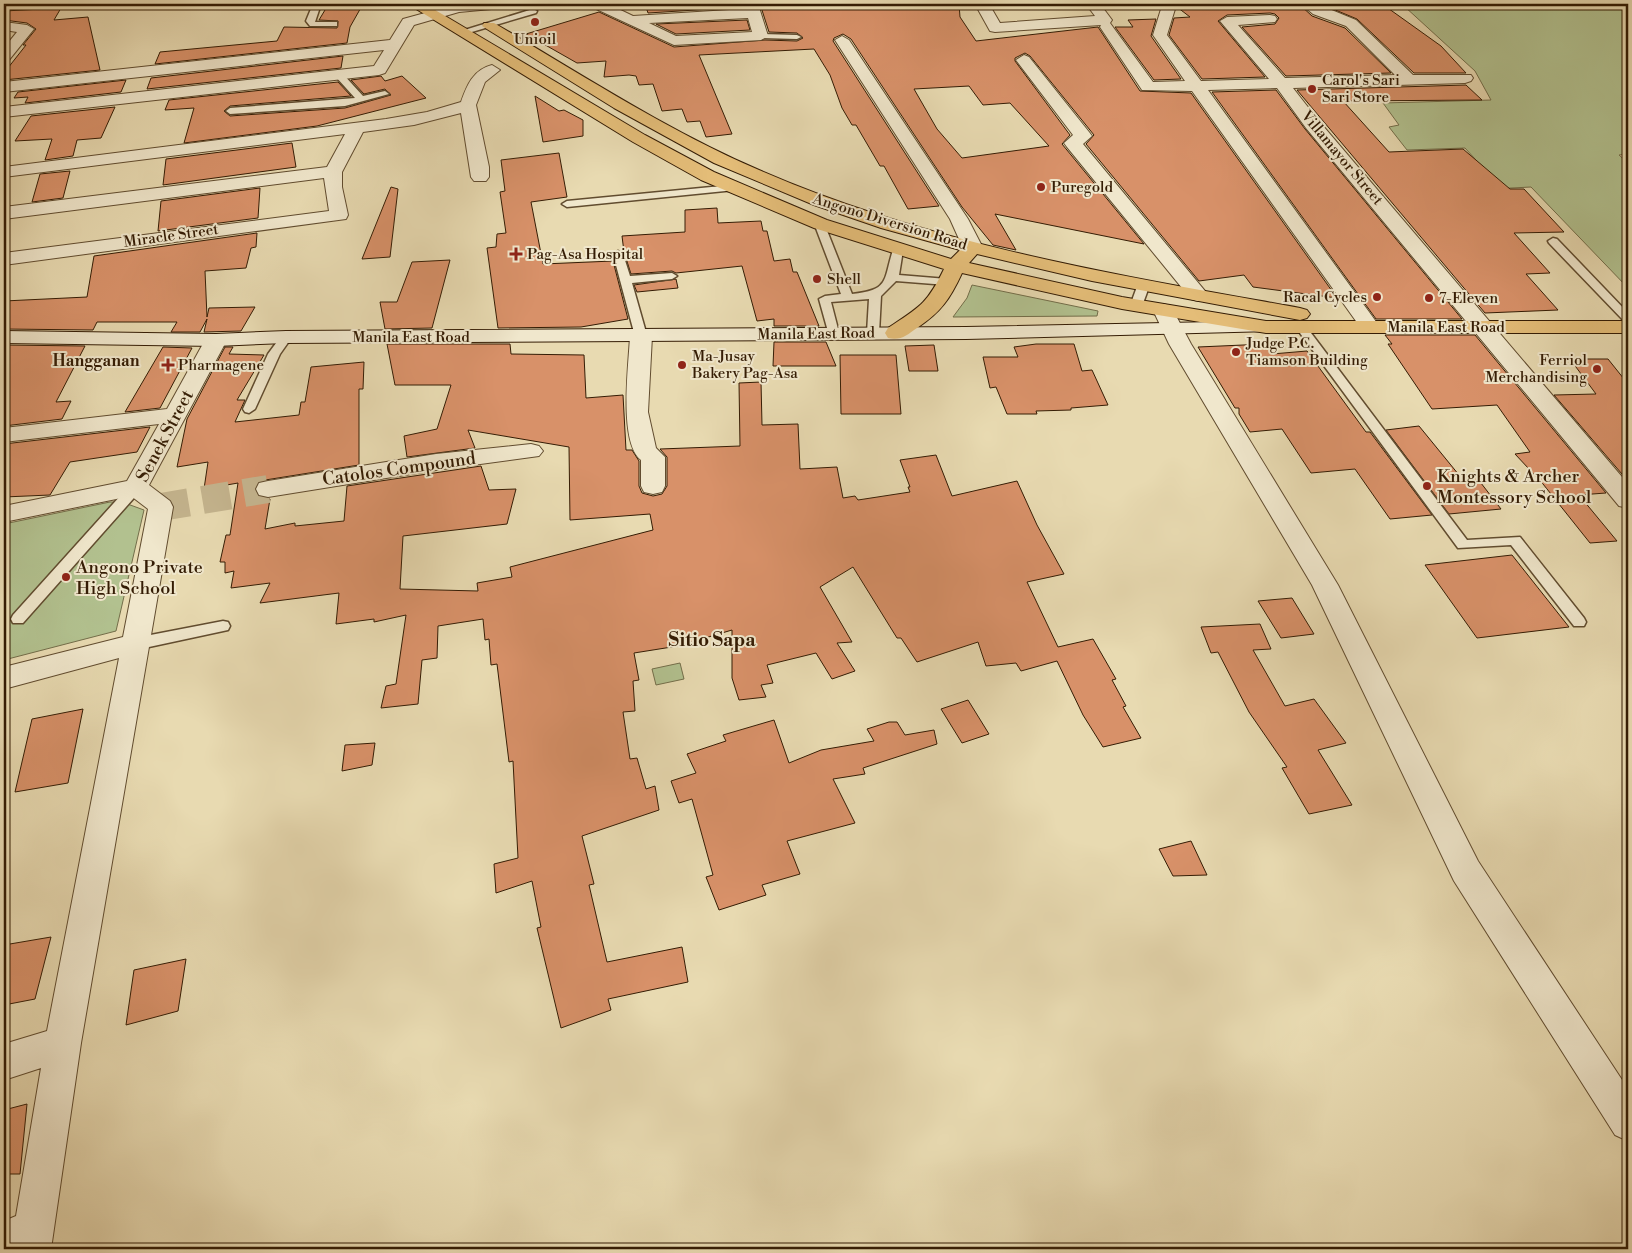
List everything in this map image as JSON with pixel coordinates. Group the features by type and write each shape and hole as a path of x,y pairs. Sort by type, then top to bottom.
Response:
{"main road":[{"name":"Angono Diversion Road","path":"414,4 662,152 732,188 819,223 898,250 951,274 1011,280 1136,306 1167,319"},
{"name":"Angono Diversion Road","path":"454,6 687,142 756,176 846,210 973,248 1077,272 1370,327"},
{"path":"732,188 756,176"},
{"path":"896,333 931,309 951,274 973,248"},
{"name":"Manila East Road","path":"1266,327 1628,327"}],"street":[{"path":"4,112 379,70 408,22 433,15 454,6 502,4"},
{"path":"597,4 674,41 761,36 752,8 631,20"},
{"path":"982,4 995,28 1105,20 1093,4"},
{"path":"1167,4 1168,9 1160,36 1370,327"},
{"name":"Villamayor Street","path":"1254,4 1270,19 1227,21 1282,83 1312,124 1628,500"},
{"path":"1308,4 1318,11 1351,23 1408,79"},
{"path":"1043,10 1052,24"},
{"path":"4,26 27,28 4,57"},
{"path":"1107,27 1148,87 1465,78"},
{"path":"842,40 960,219 973,248"},
{"path":"4,87 395,44"},
{"path":"1024,60 1083,136 1074,144 1198,295"},
{"path":"480,177 480,167 468,105 478,78 492,70"},
{"path":"4,172 399,123 443,114 468,105"},
{"path":"4,213 333,172 357,127"},
{"name":"Miracle Street","path":"4,259 339,215 333,187 333,172"},
{"path":"1167,319 1325,585 1466,871 1628,1122"},
{"name":"Manila East Road","path":"4,337 216,340 286,337 834,334 896,333 1167,319 1266,327"},
{"path":"641,336 637,412 645,451 653,457 653,486"},
{"name":"Senek Street","path":"135,644 161,507 136,488 216,340"},
{"path":"4,434 175,415"},
{"name":"Catolos Compound","path":"268,489 436,462 531,451"},
{"path":"4,514 136,488"},
{"path":"4,678 135,644 129,688 63,1043 23,1240"},
{"path":"4,1062 63,1043"}],"lane":[{"path":"317,4 310,21 321,25 334,24"},
{"path":"462,32 533,11"},
{"path":"761,36 797,37"},
{"path":"339,75 360,98"},
{"path":"230,111 345,103 360,98 385,94"},
{"path":"568,204 732,188"},
{"path":"819,223 847,296"},
{"path":"1553,241 1628,319"},
{"path":"893,278 894,260 898,250"},
{"path":"618,254 641,336"},
{"path":"834,334 825,299 875,295 893,278 951,274"},
{"path":"624,280 672,276"},
{"path":"1136,306 1144,284"},
{"path":"873,333 875,295"},
{"path":"1301,327 1463,545 1515,540 1579,622"},
{"path":"250,410 274,354 286,337"},
{"path":"18,619 136,488"},
{"path":"135,644 223,626"}],"green space":[{"path":"1387,4 1628,4 1628,154 1619,155 1628,163 1628,288 1531,187 1453,191 1486,171 1465,148 1407,150 1389,127 1399,125 1383,103 1491,100 1475,71 1404,6"},
{"path":"972,285 1098,311 1097,316 953,317 967,298"},
{"name":"Angono Private High School","path":"110,502 122,502 144,510 116,631 4,660 4,524"},
{"path":"680,663 684,679 656,685 652,669"}],"building":[{"path":"363,4 350,27 347,43 155,64 160,52 277,41 284,27 337,28 338,21 319,20 328,5"},
{"path":"645,4 742,4 743,7 648,13"},
{"path":"760,4 959,4 960,17 976,41 1098,27 1140,91 1191,93 1337,298 1253,287 1244,275 1199,281 1086,144 1094,135 1030,56 1025,53 1015,58 1015,61 1070,135 1062,144 1144,244 995,214 1016,250 993,245 962,207 851,39 843,34 834,38 833,41 939,206 908,209 884,166 880,166 856,125 852,125 842,108 830,75 814,49 699,55 732,134 706,137 700,121 687,122 682,109 662,111 653,84 639,85 636,76 629,75 604,77 606,61 577,63 526,34 599,12 674,47 765,40 797,41 803,38 797,33 769,32","holes":["969,86 983,105 1010,103 1049,146 962,158 937,129 914,89"]},
{"path":"1232,4 1299,4 1312,16 1345,28 1391,73 1286,76 1242,27 1275,24 1279,18 1275,14 1270,13 1227,15 1218,21 1265,77 1202,79 1169,35 1174,18 1190,17 1177,7"},
{"path":"1321,4 1378,4 1385,6 1441,46 1466,73 1414,73 1357,19"},
{"path":"61,8 54,20 88,17 100,70 4,80 4,73 36,29 27,23 4,20 4,11"},
{"path":"1156,19 1151,36 1181,79 1154,80 1115,27 1133,27 1128,20"},
{"path":"747,20 750,30 676,34 656,24"},
{"path":"343,56 341,68 147,89 151,78"},
{"path":"381,76 385,81 402,76 426,98 317,126 184,143 194,108 165,110 169,100 338,82 351,96 230,106 224,111 230,116 345,108 391,95 385,89 364,94 351,80"},
{"path":"126,80 121,92 25,103 28,97 14,98 18,92"},
{"path":"1466,85 1482,100 1343,101 1389,152 1463,149 1510,189 1524,189 1564,232 1514,233 1550,273 1526,274 1558,310 1485,313 1297,90"},
{"path":"1276,90 1305,129 1462,319 1376,319 1212,92"},
{"path":"535,96 559,111 564,110 583,120 583,136 543,142"},
{"path":"115,107 101,138 77,140 73,156 45,160 52,139 15,141 31,116"},
{"path":"292,143 296,167 163,185 166,159"},
{"path":"559,153 567,197 531,202 543,264 613,261 628,319 581,327 498,328 487,248 496,247 497,234 506,233 500,192 505,191 501,160"},
{"path":"70,171 63,198 32,202 40,174"},
{"path":"391,187 398,189 390,257 362,259"},
{"path":"260,188 258,218 158,231 161,201"},
{"path":"717,208 718,223 761,221 763,231 767,231 774,261 790,259 793,272 797,272 819,326 774,326 774,319 757,321 742,266 676,273 672,271 631,274 624,252 622,236 685,232 685,210"},
{"path":"257,233 256,247 251,248 246,268 205,271 207,317 209,308 255,307 241,331 204,332 207,319 200,332 171,332 177,322 97,322 93,330 4,329 4,301 87,297 94,256"},
{"path":"450,260 432,328 385,329 380,302 397,302 412,262"},
{"path":"676,279 678,288 637,292 634,285"},
{"path":"1385,335 1475,335 1606,493 1579,495 1617,541 1590,543 1543,484 1515,454 1530,452 1497,405 1432,409 1388,344 1392,344"},
{"path":"774,342 826,342 836,366 773,366"},
{"path":"387,344 510,344 511,354 584,355 586,398 623,395 626,450 632,450 639,461 639,486 642,493 653,496 662,494 667,486 667,457 660,449 740,446 739,383 761,382 762,425 798,424 800,469 837,467 843,498 855,496 858,500 910,492 900,460 936,455 952,496 1017,481 1037,525 1064,574 1027,582 1058,647 1093,639 1116,679 1112,680 1126,706 1123,707 1141,738 1103,747 1083,715 1057,661 1021,671 1016,663 986,666 978,642 917,662 901,638 897,638 853,567 820,587 852,642 837,643 855,671 832,679 816,653 767,665 773,683 761,685 766,697 739,700 732,678 732,630 678,646 634,653 639,680 633,681 635,711 623,712 630,759 637,758 646,789 655,786 659,810 582,836 594,884 589,885 607,962 682,947 688,982 608,999 611,1010 561,1028 537,928 541,927 532,881 496,893 494,864 518,858 513,761 509,762 497,664 491,665 489,639 485,640 483,619 438,626 437,658 422,660 418,704 381,708 386,686 396,684 406,615 374,622 374,619 336,624 339,593 260,603 270,583 231,588 234,571 225,573 225,562 220,562 226,535 230,535 238,483 204,489 208,462 177,467 187,419 225,347 233,347 229,354 264,355 237,400 245,400 235,422 299,415 301,402 305,402 311,367 364,362 363,389 359,389 359,465 259,481 254,488 257,496 270,499 265,529 295,523 295,526 344,521 347,486 481,466 489,490 516,489 507,524 403,536 400,589 478,591 477,583 512,577 510,567 653,530 650,514 570,520 569,447 468,430 475,448 407,457 404,436 437,429 451,385 395,385"},
{"path":"1036,344 1074,344 1082,371 1092,370 1108,405 1071,408 1071,410 1036,411 1037,414 1007,414 996,387 990,388 983,357 1018,357 1014,347"},
{"path":"1266,344 1272,354 1307,351 1366,432 1370,432 1432,515 1390,519 1355,469 1311,473 1282,429 1250,432 1239,414 1239,408 1235,408 1198,347"},
{"path":"4,345 85,346 56,402 71,401 62,419 4,426"},
{"path":"934,345 938,371 909,371 905,346"},
{"path":"163,347 192,348 160,408 125,412"},
{"path":"840,355 896,355 901,414 841,414"},
{"path":"1570,359 1608,359 1628,384 1628,481 1554,395 1596,394"},
{"path":"1419,426 1459,475 1474,474 1501,509 1449,514 1386,430"},
{"path":"150,427 137,452 70,462 50,495 4,497 4,444"},
{"path":"1512,555 1569,627 1477,638 1425,565"},
{"path":"1292,598 1314,634 1281,638 1258,601"},
{"path":"1260,624 1271,649 1253,650 1285,706 1314,699 1346,743 1318,750 1352,805 1309,814 1282,768 1287,767 1249,712 1218,652 1211,653 1201,627"},
{"path":"968,700 989,734 962,743 941,709"},
{"path":"83,709 68,783 15,792 32,719"},
{"path":"774,720 789,763 821,750 874,741 867,729 889,722 897,722 905,735 934,730 937,744 863,768 865,774 833,779 855,823 787,841 800,874 762,885 766,895 719,910 706,877 713,875 692,799 679,803 671,781 696,773 687,754 726,741 723,735"},
{"path":"375,743 372,765 342,771 345,745"},
{"path":"1191,841 1207,875 1173,876 1159,849"},
{"path":"51,937 35,999 4,1005 4,945"},
{"path":"186,959 178,1011 126,1025 134,970"},
{"path":"27,1104 20,1174 4,1174 4,1110"}],"tunnel":[{"path":"161,507 268,489"}],"place":[{"name":"Unioil","path":"535,22"},
{"name":"Carol's Sari Sari Store","path":"1312,89"},
{"name":"Puregold","path":"1041,187"},
{"name":"Pag-Asa Hospital","path":"516,254"},
{"name":"Shell","path":"817,279"},
{"name":"Racal Cycles","path":"1377,297"},
{"name":"7-Eleven","path":"1429,298"},
{"name":"Judge P.C. Tiamson Building","path":"1236,352"},
{"name":"Pharmagene","path":"168,365"},
{"name":"Ma-Jusay Bakery Pag-Asa","path":"682,365"},
{"name":"Ferriol Merchandising","path":"1597,369"},
{"name":"Knights & Archer Montessory School","path":"1427,486"},
{"name":"Angono Private High School","path":"66,577"}],"district":[{"name":"Hangganan","path":"96,361"},
{"name":"Sitio Sapa","path":"712,640"}]}
